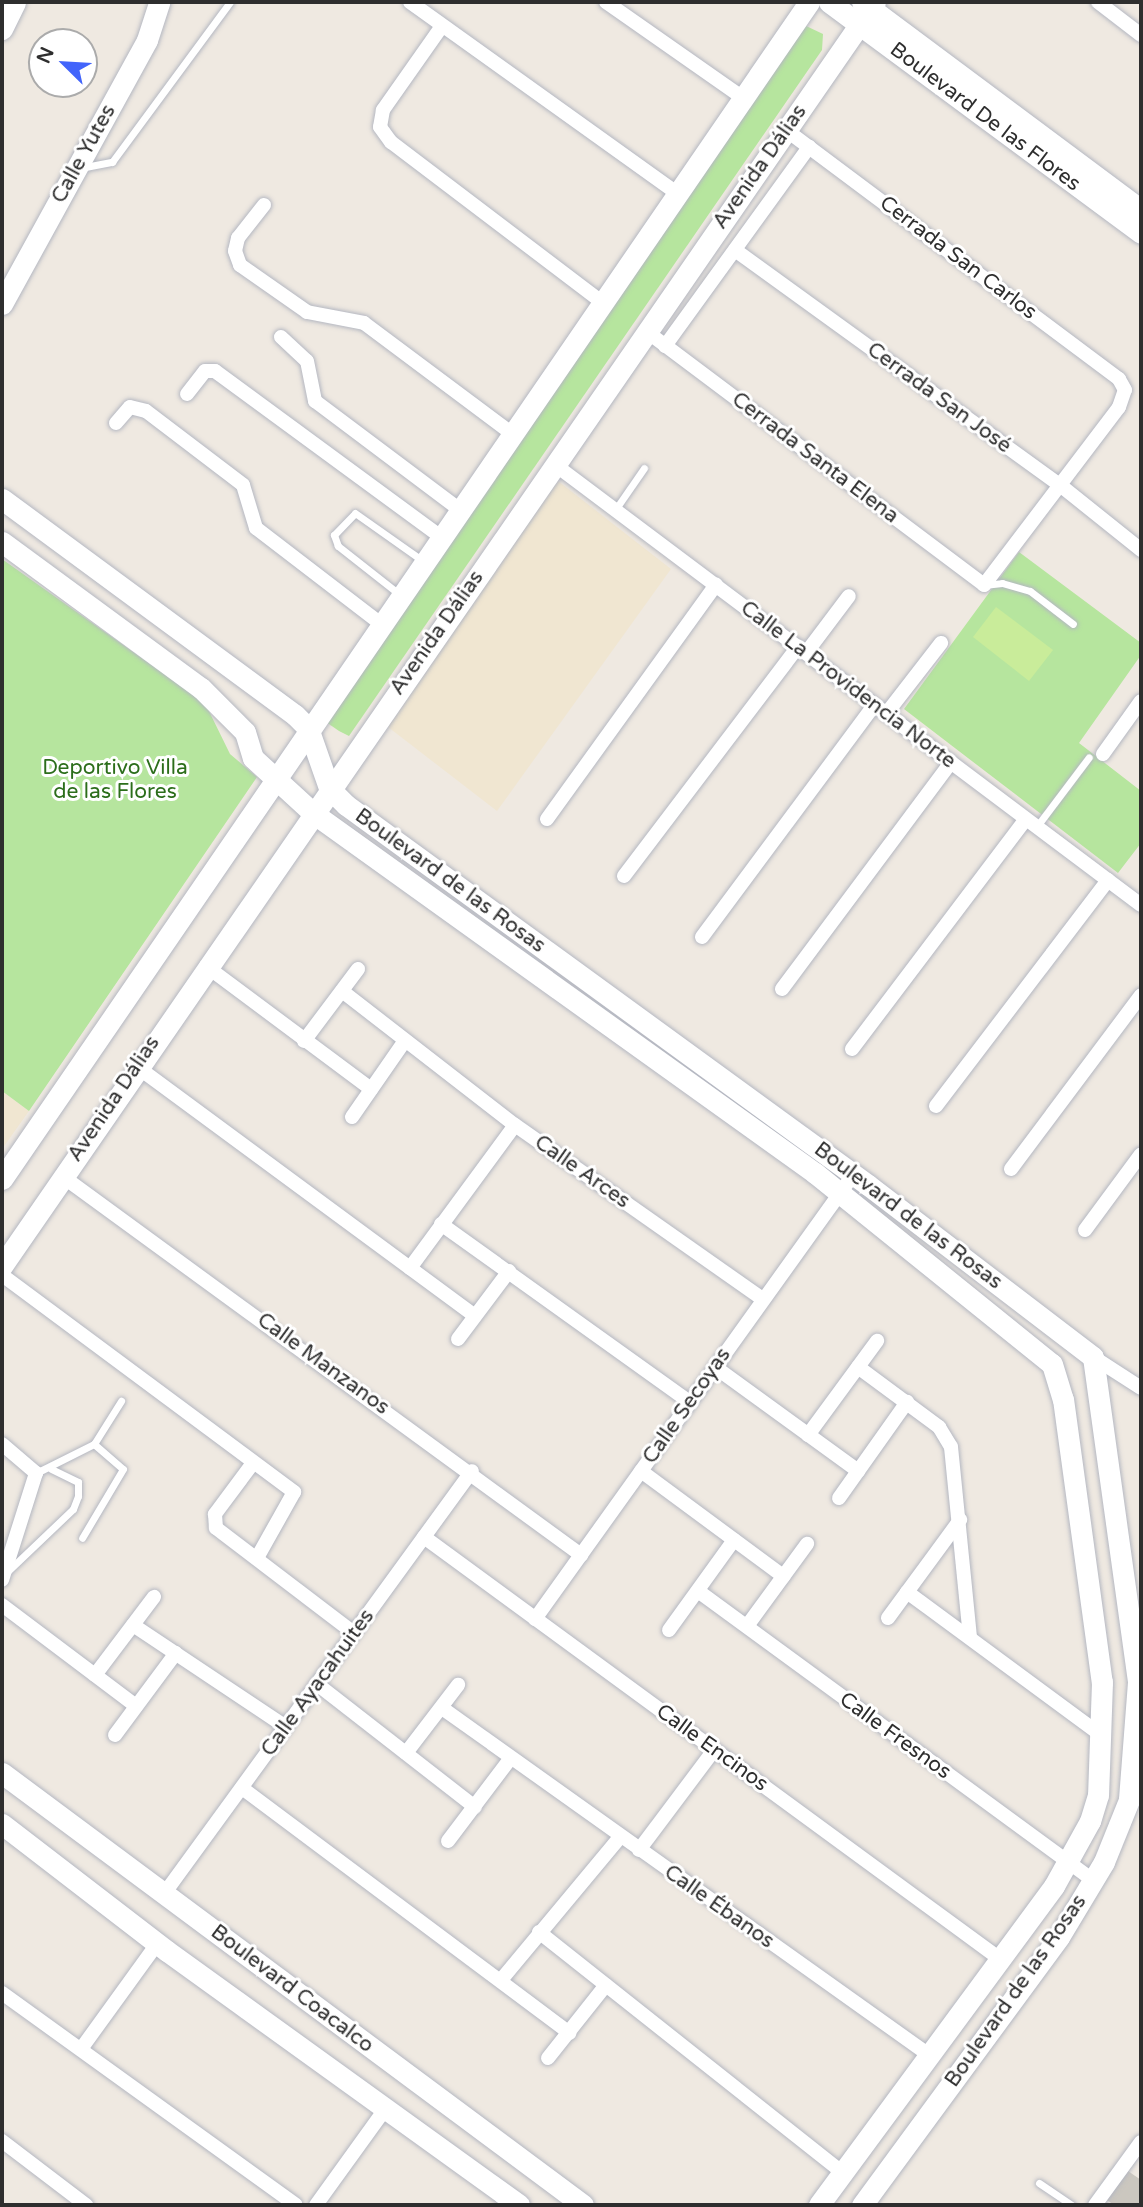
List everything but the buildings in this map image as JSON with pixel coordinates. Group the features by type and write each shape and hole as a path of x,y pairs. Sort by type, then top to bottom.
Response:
{"street":[{"path":"2,29 15,2"},
{"name":"Calle Yutes","path":"2,304 147,40 159,2"},
{"path":"410,2 677,193"},
{"path":"606,2 743,98"},
{"path":"2,1180 272,779 809,2"},
{"name":"Boulevard De las Flores","path":"829,2 867,9 1141,210"},
{"path":"1098,2 1141,34"},
{"name":"Boulevard De las Flores","path":"867,9 1141,233"},
{"name":"Avenida Dálias","path":"2,1266 136,1066 786,130 867,9"},
{"path":"442,26 383,110 380,127 391,142 602,302"},
{"name":"Cerrada San Carlos","path":"786,130 1119,379 1125,390 1119,407 1060,485"},
{"path":"665,346 808,147"},
{"path":"264,205 238,238 235,251 240,265 307,312 364,323 511,433"},
{"name":"Cerrada San José","path":"734,250 1060,485 1141,550"},
{"name":"Cerrada Santa Elena","path":"646,331 985,585"},
{"path":"281,337 307,361 315,401 459,509"},
{"path":"187,394 205,371 215,371 440,536"},
{"path":"116,423 130,407 146,411 243,485 256,528 380,623"},
{"name":"Calle La Providencia Norte","path":"554,464 1141,905"},
{"path":"985,585 1060,485"},
{"path":"2,499 308,728 329,788"},
{"name":"Boulevard de las Rosas","path":"2,541 201,688 245,732 253,758 272,779 313,813 839,1193 1052,1364 1060,1381 1102,1682 1098,1795 1068,1863 819,2205"},
{"path":"547,819 716,585"},
{"path":"624,876 802,650 849,596"},
{"path":"887,714 941,643"},
{"path":"702,937 874,705"},
{"path":"1103,754 1140,707"},
{"path":"782,989 951,762"},
{"name":"Boulevard de las Rosas","path":"329,788 853,1175 1093,1357 1139,1680 1135,1803 1059,1937 862,2205"},
{"path":"852,1049 1031,823"},
{"path":"936,1106 1108,880"},
{"path":"206,966 371,1089"},
{"path":"304,1041 358,969"},
{"name":"Calle Arces","path":"342,991 404,1042 515,1125 764,1299"},
{"path":"1011,1169 1141,995"},
{"path":"352,1117 404,1042"},
{"path":"136,1066 475,1317"},
{"path":"410,1268 515,1125"},
{"path":"1085,1230 1141,1154"},
{"name":"Calle Secoyas","path":"535,1619 853,1175"},
{"name":"Calle Manzanos","path":"62,1176 472,1472 581,1555"},
{"path":"442,1224 690,1402"},
{"path":"458,1339 509,1271"},
{"path":"2,1275 295,1492 257,1558"},
{"path":"808,1435 877,1341"},
{"path":"1093,1357 1141,1388"},
{"path":"715,1367 858,1471"},
{"path":"858,1367 939,1427 951,1447 970,1636"},
{"path":"839,1498 907,1402"},
{"path":"2,1444 36,1473 2,1578"},
{"path":"253,1463 214,1520 216,1528 355,1633"},
{"path":"641,1471 783,1576"},
{"name":"Calle Ayacahuites","path":"164,1894 472,1472"},
{"path":"888,1618 960,1520"},
{"name":"Calle Encinos","path":"424,1538 1000,1959"},
{"path":"669,1630 734,1540"},
{"path":"747,1626 807,1544"},
{"name":"Calle Fresnos","path":"698,1591 1093,1880"},
{"path":"907,1592 1102,1736"},
{"path":"95,1675 154,1597"},
{"path":"2,1605 136,1706"},
{"path":"133,1625 286,1727"},
{"path":"115,1735 176,1653"},
{"path":"317,1684 475,1807"},
{"path":"406,1753 458,1685"},
{"name":"Calle Ébanos","path":"442,1707 510,1759 929,2055"},
{"path":"639,1850 714,1750"},
{"path":"448,1841 510,1759"},
{"name":"Boulevard Coacalco","path":"2,1773 583,2205"},
{"path":"242,1788 569,2033"},
{"name":"Boulevard Coacalco","path":"2,1824 158,1944 519,2205"},
{"path":"500,1980 620,1837"},
{"path":"539,1932 844,2174"},
{"path":"80,2049 158,1944"},
{"path":"548,2059 606,1985"},
{"path":"2,1993 296,2205"},
{"path":"316,2205 386,2108"},
{"path":"2,2141 86,2205"},
{"path":"1095,2205 1141,2141"}],"lane":[{"path":"76,168 113,162 230,2"},
{"path":"615,510 644,468"},
{"path":"400,595 338,546 334,535 355,513 423,561"},
{"path":"985,585 1002,583 1030,591 1073,624"},
{"path":"1031,823 1088,757"},
{"path":"36,1473 51,1469 94,1444 121,1401"},
{"path":"82,1538 123,1468 94,1444"},
{"path":"2,1578 73,1509 78,1482 51,1469"},
{"path":"1039,2183 1072,2205"}],"shaded area":[{"path":"558,481 671,569 497,811 388,727"},
{"path":"2,1091 29,1111 2,1149"}],"green space":[{"path":"804,25 823,34 822,50 349,736 339,731 326,722"},
{"path":"1019,552 1141,643 1141,655 1079,743 1141,791 1141,843 1118,873 904,709"},
{"name":"Deportivo Villa de las Flores","path":"2,559 205,703 230,754 257,777 29,1111 2,1091"},
{"path":"996,607 1053,650 1029,681 973,637"}]}
